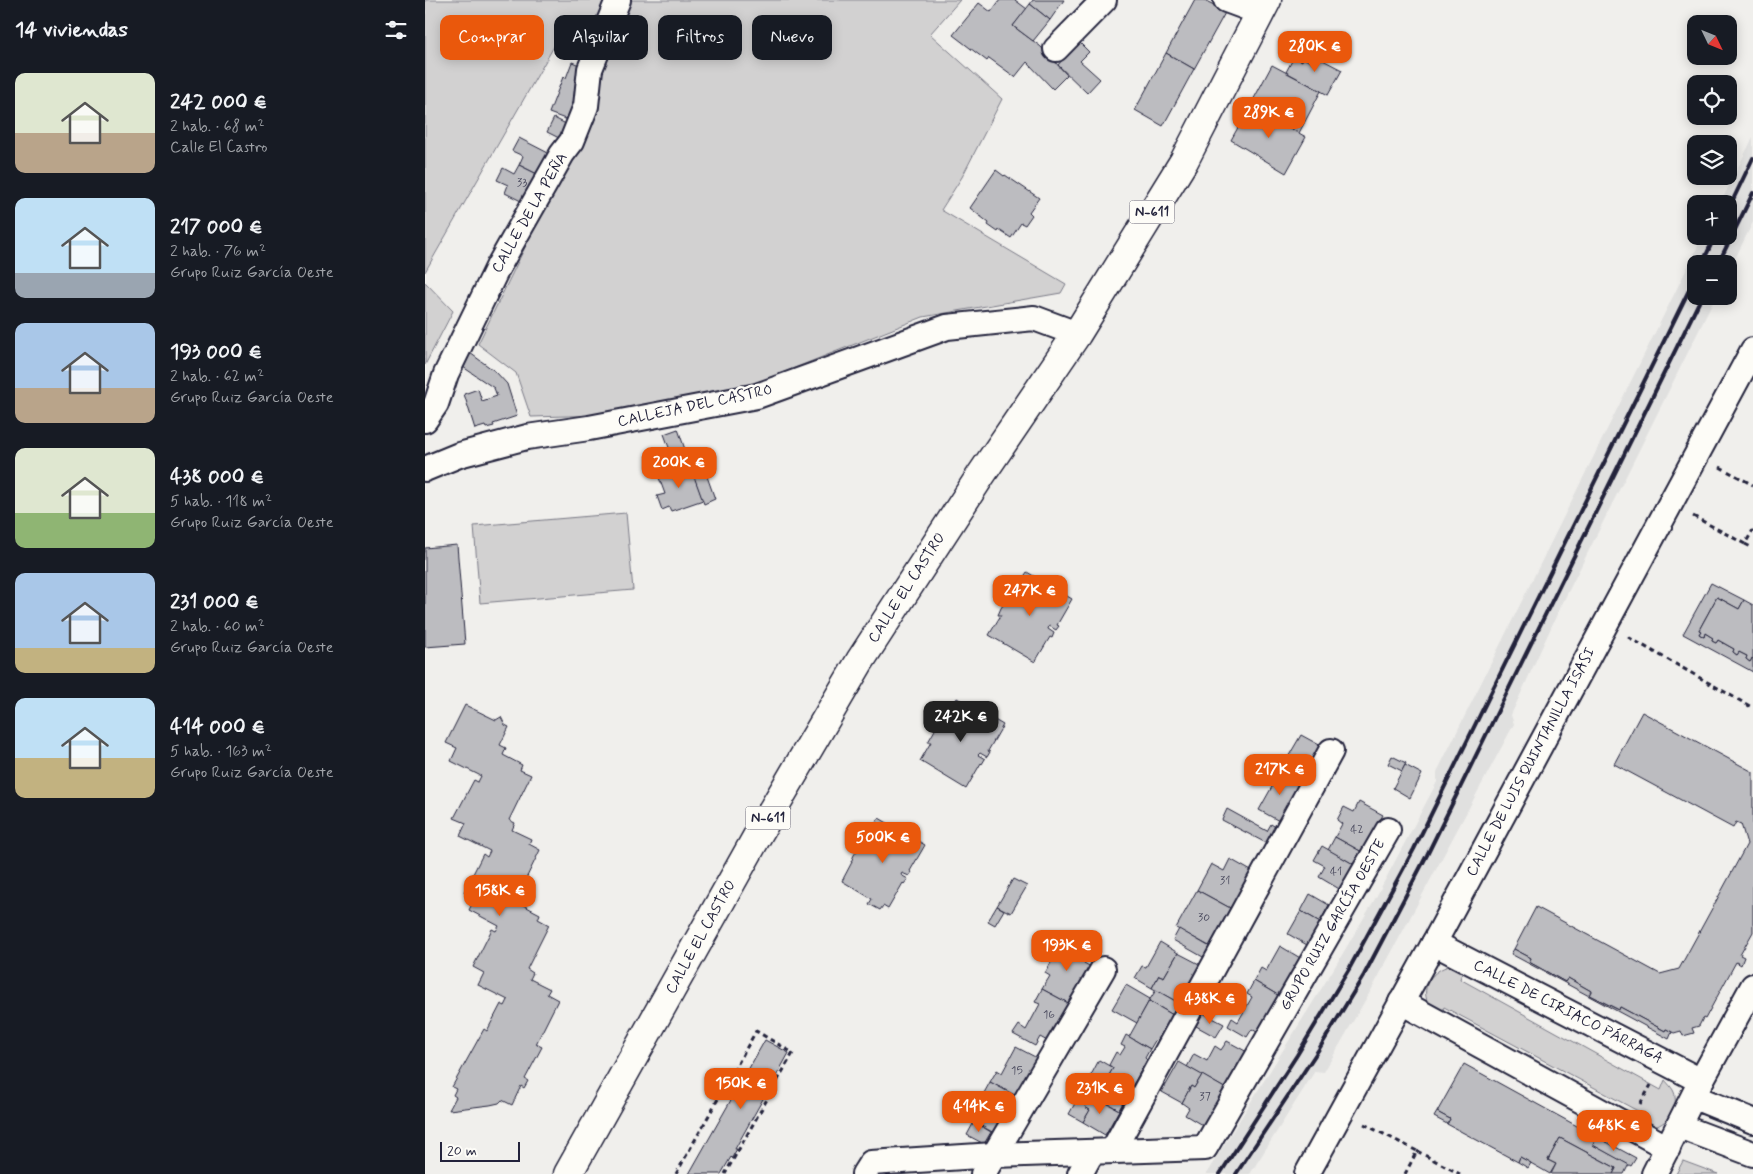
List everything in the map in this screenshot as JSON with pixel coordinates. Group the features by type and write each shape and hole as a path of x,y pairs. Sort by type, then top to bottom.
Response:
{"highway":[{"name":"CALLE EL CASTRO","path":"568,1174 755,841 859,661 981,475 1077,334 1184,161 1264,6"}],"street":[{"name":"CALLE DE LA PEÑA","path":"425,420 436,404 446,374 498,267 562,154 572,141 586,106 590,69 618,0"},
{"path":"1056,49 1104,0"},
{"name":"CALLE EL CASTRO","path":"1226,0 1264,6"},
{"name":"CALLEJA DEL CASTRO","path":"425,470 459,455 527,436 598,426 757,396 947,327 1034,318 1077,334"},
{"name":"CALLE DE LUIS QUINTANILLA ISASI","path":"1307,1174 1434,943 1753,350"},
{"path":"1080,1174 1102,1151 1331,751"},
{"name":"GRUPO RUIZ GARCÍA OESTE","path":"864,1174 871,1163 989,1164 1102,1151 1205,1148 1388,830"},
{"name":"CALLE DE CIRIACO PÁRRAGA","path":"1434,943 1753,1121"},
{"path":"989,1164 1103,969"},
{"path":"1655,1174 1697,1089 1753,986"},
{"path":"1401,1002 1668,1148"},
{"path":"1679,1126 1753,1154"}],"path":[{"path":"1720,467 1753,485"},
{"path":"1693,516 1753,548"},
{"path":"1745,544 1753,530"},
{"path":"1628,637 1753,708"},
{"path":"676,1174 756,1031 793,1053 725,1174"},
{"path":"1637,1110 1651,1085"},
{"path":"1364,1124 1460,1174"},
{"path":"1405,1174 1417,1151"}],"shaded area":[{"path":"425,0 606,0 599,15 554,15 554,46 425,272"},
{"path":"624,0 960,0 930,34 1002,99 962,177 941,210 1066,284 1061,293 923,317 754,384 604,415 531,417 516,373 478,344 548,200 598,109 601,71 605,60 648,60 648,15 619,15"},
{"path":"1753,137 1753,222 1737,255 1694,255 1699,245 1737,245 1737,195 1724,195 1729,185 1737,185 1737,169"},
{"path":"1687,268 1687,305 1712,305 1559,610 1511,715 1514,724 1374,985 1324,1072 1315,1071 1250,1174 1206,1174 1375,899 1437,782 1437,772"},
{"path":"425,282 453,311 425,365"},
{"path":"626,513 633,590 480,603 474,526"},
{"path":"1449,966 1456,966 1463,970 1460,979 1661,1090 1665,1080 1675,1094 1675,1106 1671,1114 1657,1126 1645,1125 1649,1117 1444,1007 1440,1015 1429,1005 1426,997 1427,985 1433,975"},
{"path":"1683,1161 1718,1174 1676,1174"}],"building":[{"path":"1000,0 1015,0 1027,9 1013,26 1040,46 1067,75 1053,89 1027,62 1015,77 989,58 987,61 953,35 979,3 991,12"},
{"path":"1033,0 1064,0 1050,20 1030,4"},
{"path":"1195,0 1204,0 1226,11 1194,69 1166,53"},
{"path":"1030,4 1050,20 1033,41 1013,26"},
{"path":"1078,41 1089,52 1080,61 1100,79 1087,93 1058,65"},
{"path":"1166,53 1194,69 1163,126 1135,110"},
{"path":"1294,57 1302,61 1303,58 1313,63 1317,57 1342,70 1328,95 1286,72"},
{"path":"572,62 582,66 579,91 568,120 549,113 563,77 566,78"},
{"path":"1272,65 1321,91 1299,133 1250,106"},
{"path":"1250,106 1306,137 1286,173 1231,140"},
{"path":"554,118 570,126 563,140 547,132"},
{"path":"519,138 554,156 543,177 519,165 523,156 512,151"},
{"path":"519,165 543,177 529,205 505,193 508,185 497,180 503,168 514,174"},
{"path":"996,170 1039,198 1029,212 1032,215 1025,225 1021,223 1011,238 988,225 989,223 970,208"},
{"path":"470,353 496,372 507,384 517,416 493,424 494,426 475,429 464,394 478,389 482,401 497,396 494,388 463,367"},
{"path":"678,429 690,464 672,471 669,463 674,461 664,434"},
{"path":"690,464 703,500 671,511 669,507 662,510 657,496 665,494 658,475"},
{"path":"704,468 715,499 704,504 692,471"},
{"path":"457,545 465,644 425,647 425,548"},
{"path":"1027,572 1072,599 1056,630 1049,626 1048,629 1054,633 1035,662 989,635 1001,615 998,615 1001,608"},
{"path":"1711,583 1744,600 1739,609 1717,597 1699,630 1701,631 1699,634 1704,637 1705,633 1713,638 1712,641 1716,643 1718,640 1734,649 1733,652 1737,655 1739,652 1747,656 1746,659 1750,662 1752,658 1753,672 1683,634"},
{"path":"1717,597 1739,609 1744,600 1753,605 1753,659 1750,662 1746,659 1747,656 1739,652 1737,655 1733,652 1734,649 1718,640 1716,643 1712,641 1713,638 1705,633 1704,637 1699,634 1701,631 1699,630"},
{"path":"957,698 1003,725 988,751 990,752 987,757 980,753 978,755 985,759 966,789 920,761 940,721 945,715 946,717"},
{"path":"465,705 496,720 501,717 505,725 509,727 500,745 506,748 503,755 522,765 520,770 531,775 509,820 515,823 512,830 531,839 529,844 540,850 518,895 524,898 521,904 540,914 538,919 549,925 527,969 533,973 530,979 550,989 547,994 558,1000 536,1044 542,1047 525,1079 528,1081 524,1088 521,1086 512,1105 502,1100 499,1103 490,1105 449,1110 456,1097 453,1095 456,1089 452,1087 484,1029 487,1031 501,1004 505,1006 508,1000 478,985 484,973 473,967 492,929 496,931 499,926 469,910 475,898 464,892 483,854 487,857 490,851 460,836 466,823 454,818 474,780 478,782 481,776 451,761 457,748 446,743"},
{"path":"1642,712 1753,772 1753,932 1740,955 1744,957 1741,965 1736,962 1705,1019 1703,1018 1699,1026 1692,1028 1694,1033 1683,1036 1681,1031 1674,1033 1666,1029 1665,1031 1620,1007 1619,1010 1589,995 1591,991 1568,978 1565,982 1529,962 1531,958 1514,949 1536,907 1660,974 1679,969 1733,870 1747,844 1741,824 1736,822 1733,828 1614,764"},
{"path":"1301,735 1323,747 1302,785 1275,769 1282,756 1287,759"},
{"path":"1392,756 1406,763 1402,771 1388,764"},
{"path":"1405,765 1422,774 1410,798 1393,788"},
{"path":"1275,769 1302,785 1281,822 1259,810 1273,785 1267,782"},
{"path":"1359,802 1383,815 1362,852 1335,837 1342,824 1337,820 1344,807 1354,812"},
{"path":"1227,809 1267,831 1271,824 1277,828 1268,844 1222,820"},
{"path":"879,818 925,845 909,876 902,873 901,875 908,879 903,883 888,909 883,906 880,910 869,904 872,899 842,881 854,855"},
{"path":"1335,837 1362,852 1355,865 1328,850"},
{"path":"1322,846 1355,865 1341,890 1319,877 1325,866 1314,860"},
{"path":"1230,859 1253,872 1232,909 1197,890 1211,864 1224,871"},
{"path":"1013,879 1027,886 1011,913 997,906"},
{"path":"1197,890 1232,909 1211,947 1176,928"},
{"path":"1310,894 1329,905 1320,922 1301,911"},
{"path":"997,906 1004,910 995,925 988,921"},
{"path":"1301,911 1320,922 1307,945 1288,934"},
{"path":"1179,929 1210,947 1203,957 1173,940"},
{"path":"1064,939 1089,953 1084,963 1091,967 1070,1004 1042,989 1050,976 1045,973 1053,959 1057,962 1063,951 1059,949"},
{"path":"1160,942 1178,953 1164,977 1159,975 1152,988 1135,978 1142,966 1146,967"},
{"path":"1280,946 1302,959 1281,997 1254,981 1261,968 1266,971"},
{"path":"1514,949 1531,958 1529,962 1565,982 1568,978 1591,991 1589,995 1619,1010 1620,1007 1665,1031 1666,1029 1672,1032 1669,1039 1511,954"},
{"path":"1178,953 1201,965 1179,1003 1152,988 1159,975 1164,977"},
{"path":"1254,981 1281,997 1260,1034 1252,1029 1247,1037 1228,1026 1232,1018 1238,1022 1252,997 1247,994"},
{"path":"1126,985 1150,999 1137,1023 1112,1009"},
{"path":"1042,989 1070,1004 1049,1042 1040,1037 1035,1046 1013,1034 1019,1025 1026,1030 1040,1004 1035,1002"},
{"path":"1156,990 1179,1003 1173,1015 1149,1001"},
{"path":"1149,1001 1173,1015 1158,1040 1156,1039 1150,1049 1129,1037"},
{"path":"1203,1013 1224,1024 1216,1037 1196,1026"},
{"path":"1126,1035 1150,1049 1145,1058 1147,1060 1126,1097 1104,1084 1113,1068 1109,1065 1116,1052 1120,1055 1125,1047 1121,1045"},
{"path":"765,1040 789,1053 770,1091 768,1090 735,1149 737,1149 732,1158 721,1174 689,1174"},
{"path":"1227,1041 1249,1053 1228,1090 1187,1067 1194,1054 1207,1061 1215,1046 1221,1050"},
{"path":"1016,1047 1039,1059 1018,1097 990,1082 997,1070 1002,1073"},
{"path":"1099,1060 1113,1068 1104,1084 1090,1077"},
{"path":"1179,1062 1202,1075 1194,1088 1191,1086 1182,1103 1162,1092"},
{"path":"1464,1064 1597,1137 1593,1145 1629,1164 1624,1174 1613,1174 1616,1168 1560,1138 1548,1160 1556,1164 1550,1174 1520,1157 1518,1162 1447,1124 1450,1119 1437,1112"},
{"path":"1202,1075 1228,1090 1207,1128 1185,1115 1189,1108 1182,1103 1191,1086 1194,1088"},
{"path":"1090,1077 1104,1084 1097,1097 1092,1095 1085,1107 1090,1110 1083,1122 1069,1114"},
{"path":"990,1082 1018,1097 996,1134 974,1122 988,1096 984,1093"},
{"path":"1104,1084 1126,1097 1119,1110 1097,1097"},
{"path":"1092,1095 1119,1110 1105,1135 1083,1122 1090,1110 1085,1107"},
{"path":"1437,1112 1450,1119 1447,1124 1434,1117"},
{"path":"974,1122 991,1132 984,1144 967,1135"},
{"path":"1597,1137 1636,1158 1631,1166 1593,1145"},
{"path":"1560,1138 1616,1168 1613,1174 1551,1174 1556,1164 1548,1160"},
{"path":"1520,1157 1531,1163 1528,1168 1518,1162"}],"railway":[{"path":"1735,195 1753,158"},
{"path":"1722,255 1753,193"},
{"path":"1706,255 1711,245"},
{"path":"1220,1174 1297,1055 1349,969 1414,849 1687,294"},
{"path":"1236,1174 1319,1049 1364,975 1427,855 1698,305"}]}
